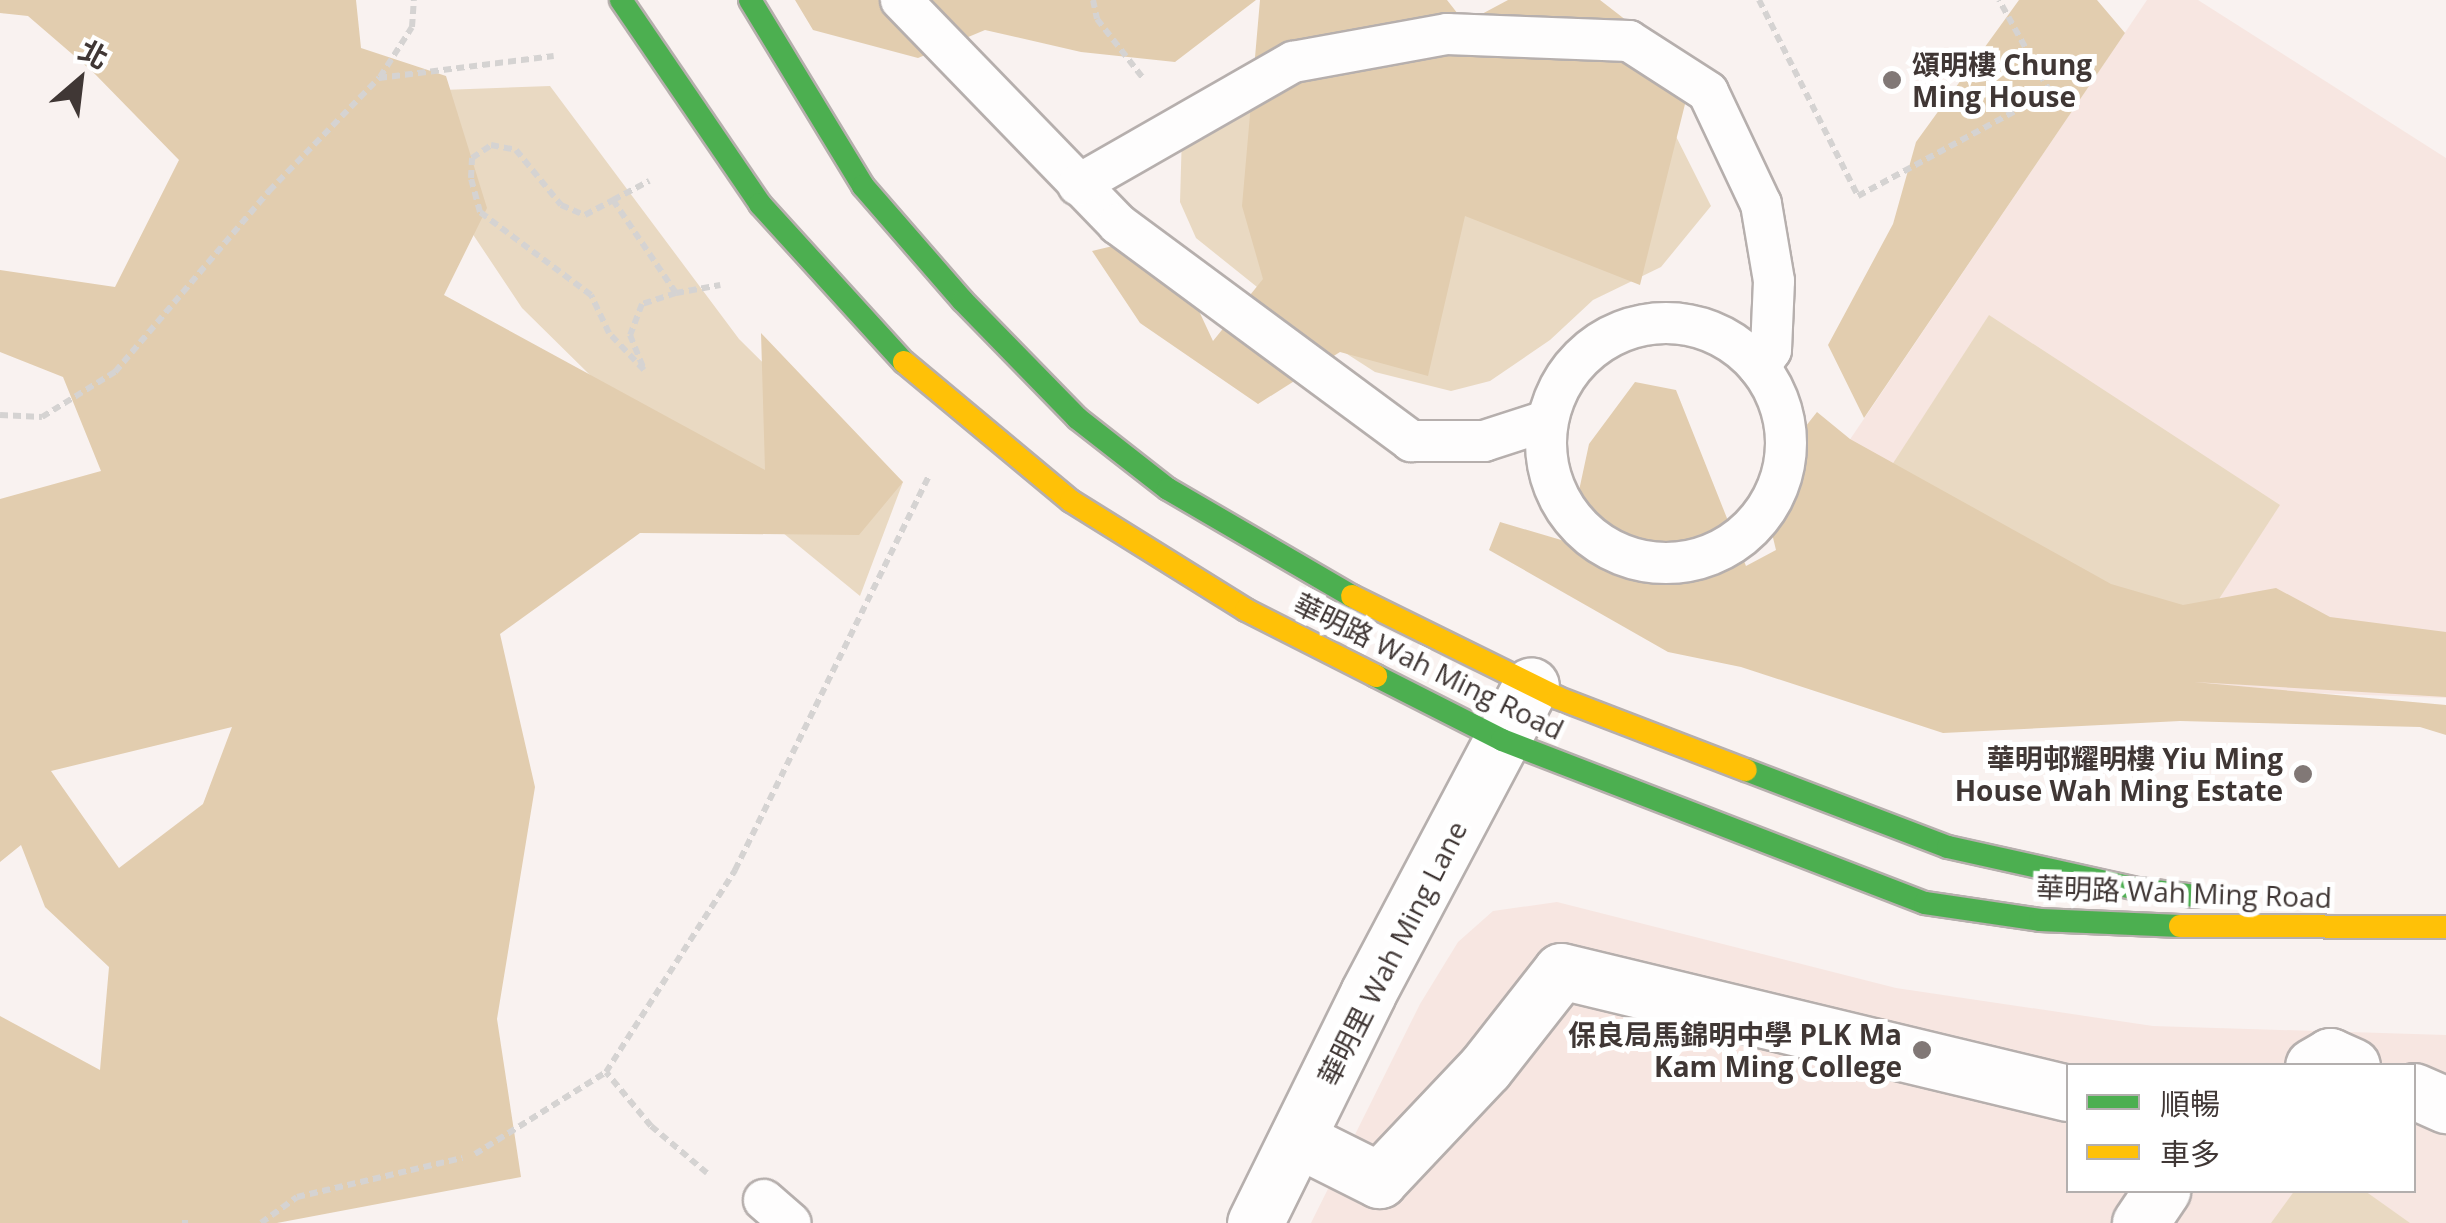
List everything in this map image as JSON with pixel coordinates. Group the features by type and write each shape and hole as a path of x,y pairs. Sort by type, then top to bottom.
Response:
{"street":[{"name":"華明路 Wah Ming Road","path":"622,0 760,204 918,376 1071,501 1103,521 1246,610 1502,740 1925,903 2040,920 2176,927 2446,926"},
{"name":"華明路 Wah Ming Road","path":"750,0 863,186 963,302 1076,418 1168,489 1294,564 1531,685 1948,847 2138,889 2215,898"},
{"name":"華明里 Wah Ming Lane","path":"1255,1223 1531,685"},
{"name":"華明路 Wah Ming Road","path":"2254,902 2446,926"},
{"path":"1296,1139 1378,1180 1486,1068 1562,971 2066,1093"},
{"path":"2318,1063 2330,1056 2345,1063"},
{"path":"2416,1092 2446,1105"},
{"path":"2140,1223 2160,1193"}],"lane":[{"path":"901,0 1118,224 1411,440 1484,441 1546,421"},
{"path":"1078,185 1293,62 1447,34 1629,42 1708,92 1760,204 1774,281 1770,350 1759,367"},
{"path":"1662,322 1704,327 1740,346 1768,377 1784,415 1786,456 1775,496 1753,527 1722,550 1686,562 1646,563 1610,550 1579,527 1556,496 1544,459 1546,421 1560,382 1587,350 1622,330 1662,322"}],"path":[{"path":"0,415 42,416 115,372 269,190 379,78 412,27 414,0"},
{"path":"1759,0 1858,196 2050,92 1999,0"},
{"path":"379,78 554,56"},
{"path":"649,181 585,215 561,206 542,188 516,150 492,145 472,158 471,178 480,212 591,296 609,333 644,370 630,335 642,304 720,285"},
{"path":"613,200 676,293"},
{"path":"475,1154 606,1072 735,870 931,472"},
{"path":"606,1072 651,1126 709,1175"},
{"path":"261,1223 297,1197 462,1158"}],"shaded area":[{"path":"0,0 356,0 361,48 446,76 487,208 444,295 765,470 761,333 903,482 859,535 640,533 500,634 535,787 497,1019 521,1177 277,1223 0,1223 0,1016 100,1070 109,967 45,907 21,845 0,862 0,499 101,471 63,377 0,352 0,270 115,287 179,160 93,72 28,16 0,13","holes":["232,727 203,804 119,868 51,771"]},
{"path":"795,0 1256,0 1175,62 1081,52 985,30 918,58 813,30"},
{"path":"1260,0 1447,0 1465,23 1508,0 1600,0 1693,72 1640,285 1465,216 1428,376 1340,352 1258,404 1140,323 1092,251 1163,234 1213,341 1263,279 1242,206"},
{"path":"2019,0 2097,0 2125,33 1864,418 1828,345 1893,224 1916,142"},
{"path":"2147,0 2198,0 2446,158 2446,698 2154,687 1828,472"},
{"path":"1486,13 1622,29 1711,206 1661,267 1593,300 1550,340 1490,381 1451,391 1375,372 1313,332 1196,238 1180,202 1182,133 1398,16"},
{"path":"550,86 739,339 866,465 903,482 860,596 591,376 522,308 412,143 389,92"},
{"path":"1989,315 2280,505 2180,659 1890,468"},
{"path":"1635,382 1676,390 1746,566 1776,550 1760,484 1817,412 1850,439 2111,584 2183,605 2276,588 2330,617 2446,632 2446,697 2194,682 2446,705 2446,735 2420,727 2180,721 1943,733 1741,667 1668,652 1489,550 1500,522 1568,542 1589,444"},
{"name":"保良局馬錦明中學 PLK Ma Kam Ming College","path":"1557,902 1896,988 2153,1026 2446,1035 2446,1223 1311,1223 1420,1004 1458,942 1493,911"},
{"path":"2293,1193 2368,1193 2410,1223 2271,1223"}],"traffic: fast":[{"path":"621,0 760,204 904,362"},
{"path":"750,0 863,186 963,301 1077,418 1168,489 1352,596"},
{"path":"1376,676 1502,740 1925,903 2040,920 2180,926"},
{"path":"1746,770 1948,847 2138,889 2196,896"}],"traffic: slow":[{"path":"904,362 1071,501 1246,610 1376,676"},
{"path":"1352,596 1558,698 1746,770"},
{"path":"2180,926 2446,927"}],"place":[{"name":"頌明樓 Chung Ming House","path":"1892,80"},
{"name":"華明邨耀明樓 Yiu Ming House Wah Ming Estate","path":"2303,774"},
{"name":"保良局馬錦明中學 PLK Ma Kam Ming College","path":"1922,1050"}]}
